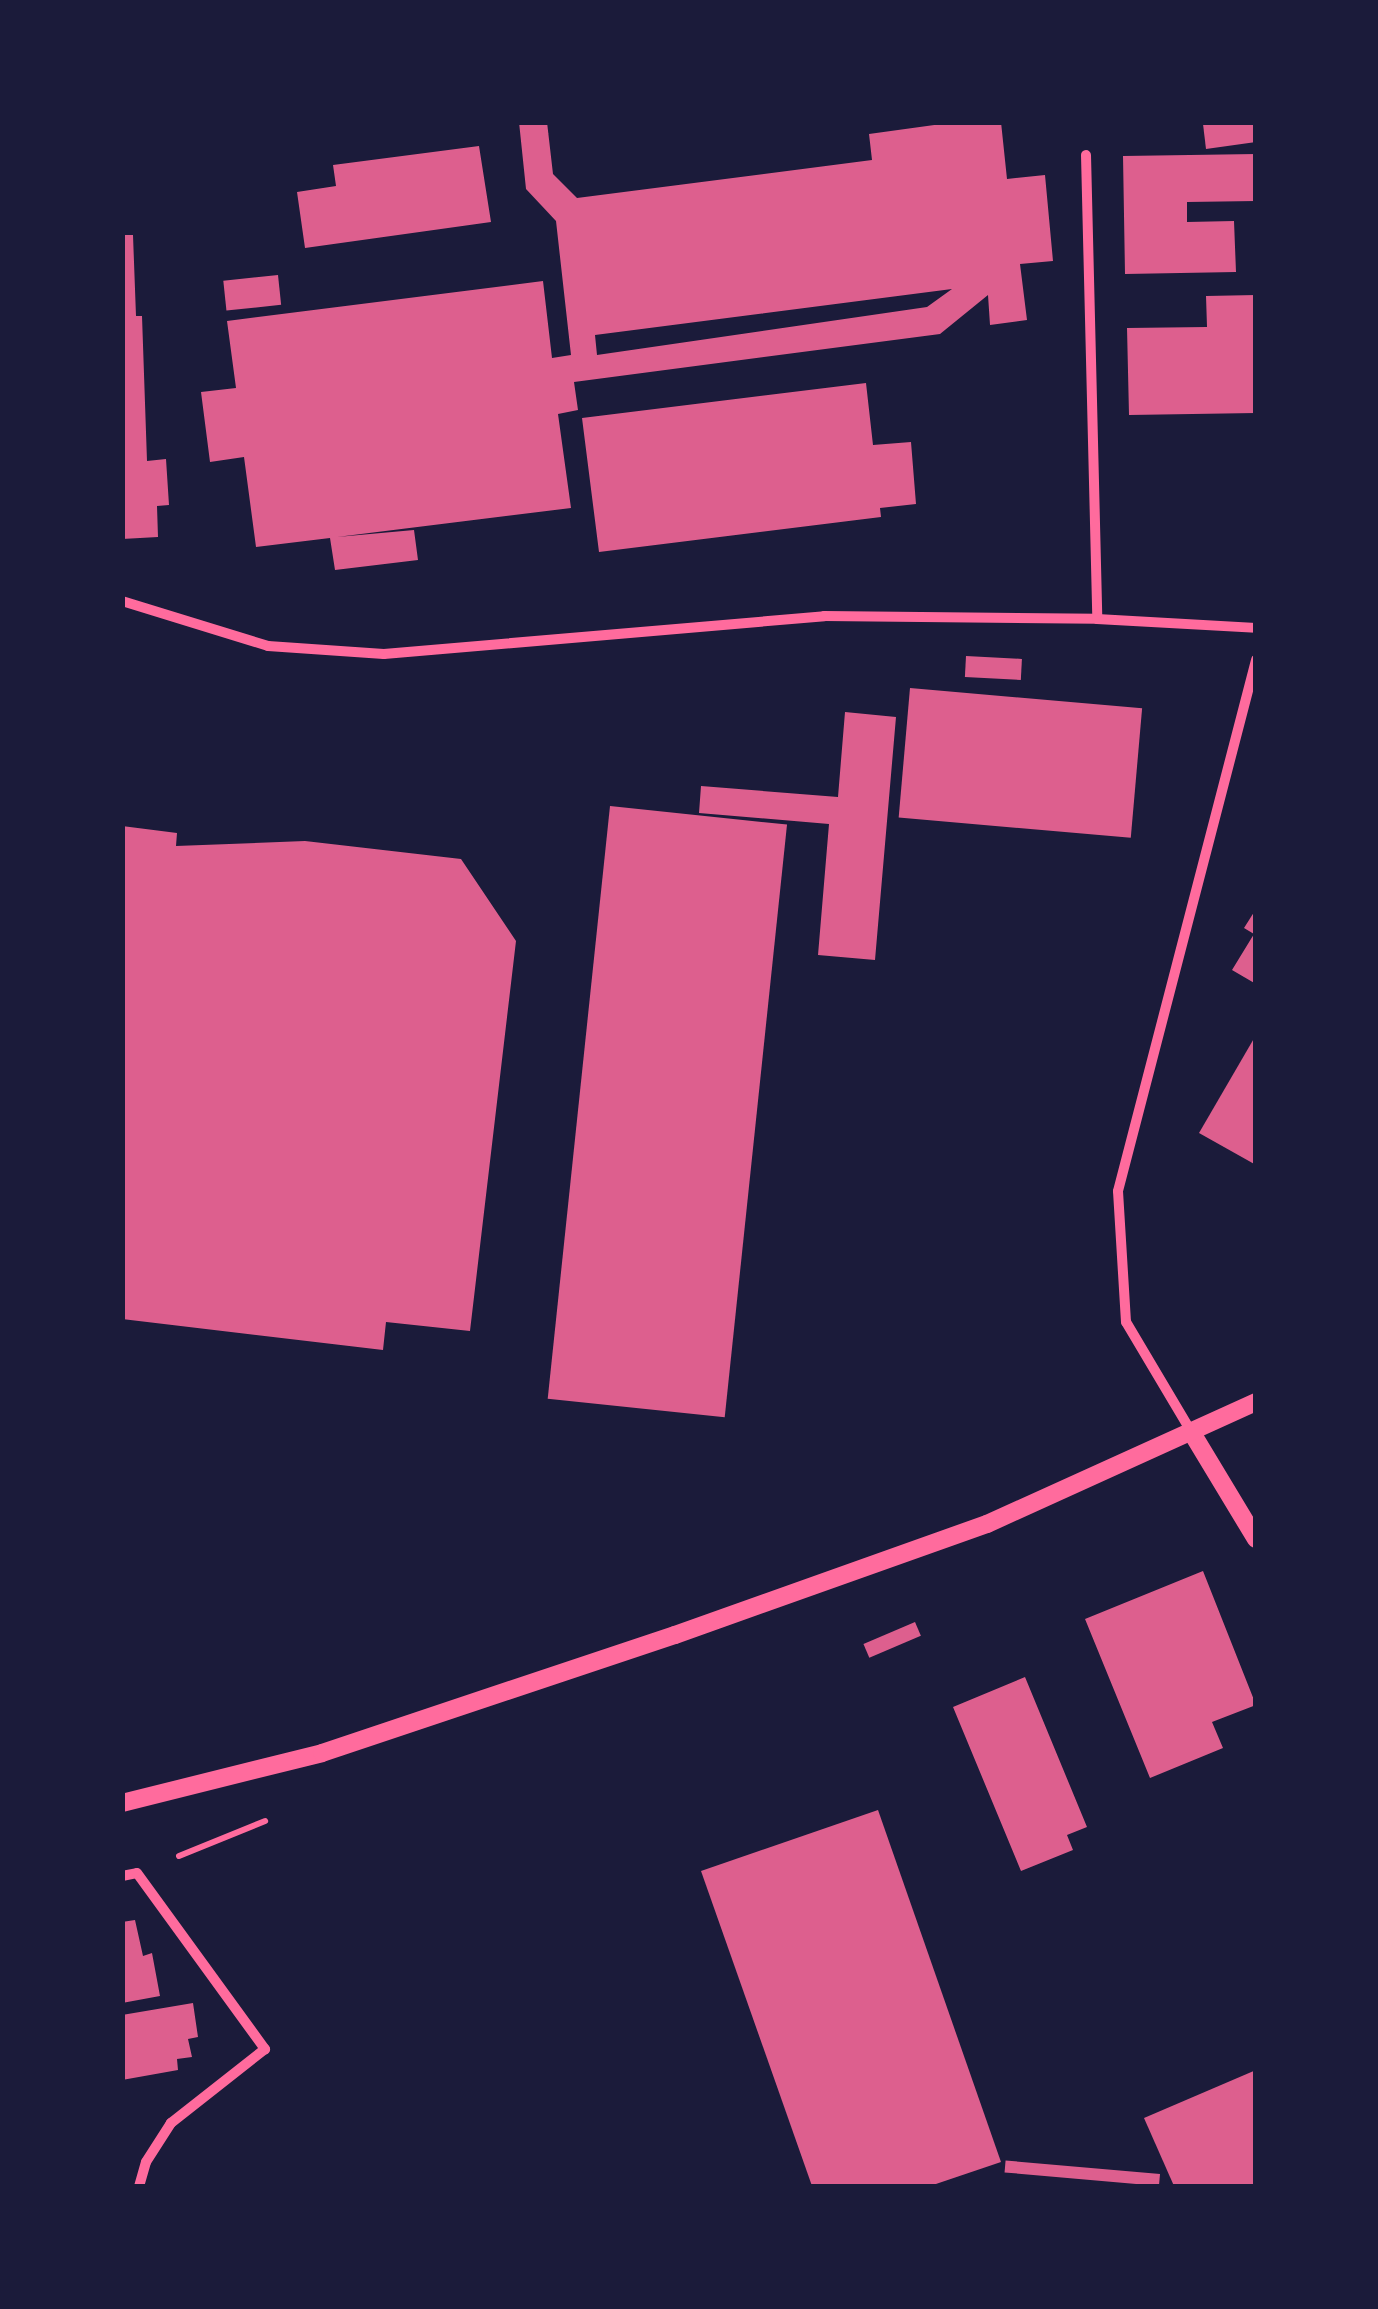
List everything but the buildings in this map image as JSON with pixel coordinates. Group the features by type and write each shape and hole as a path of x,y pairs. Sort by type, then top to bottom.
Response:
{"street":[{"path":"1086,155 1098,619"},
{"path":"122,601 268,646 384,654 824,616 1098,619 1256,628"},
{"path":"1256,660 1118,1191 1126,1322 1256,1539"},
{"path":"122,1803 322,1753 674,1635 986,1524 1256,1402"},
{"path":"122,1876 137,1873 265,2049 170,2123 146,2162 139,2186"}]}
